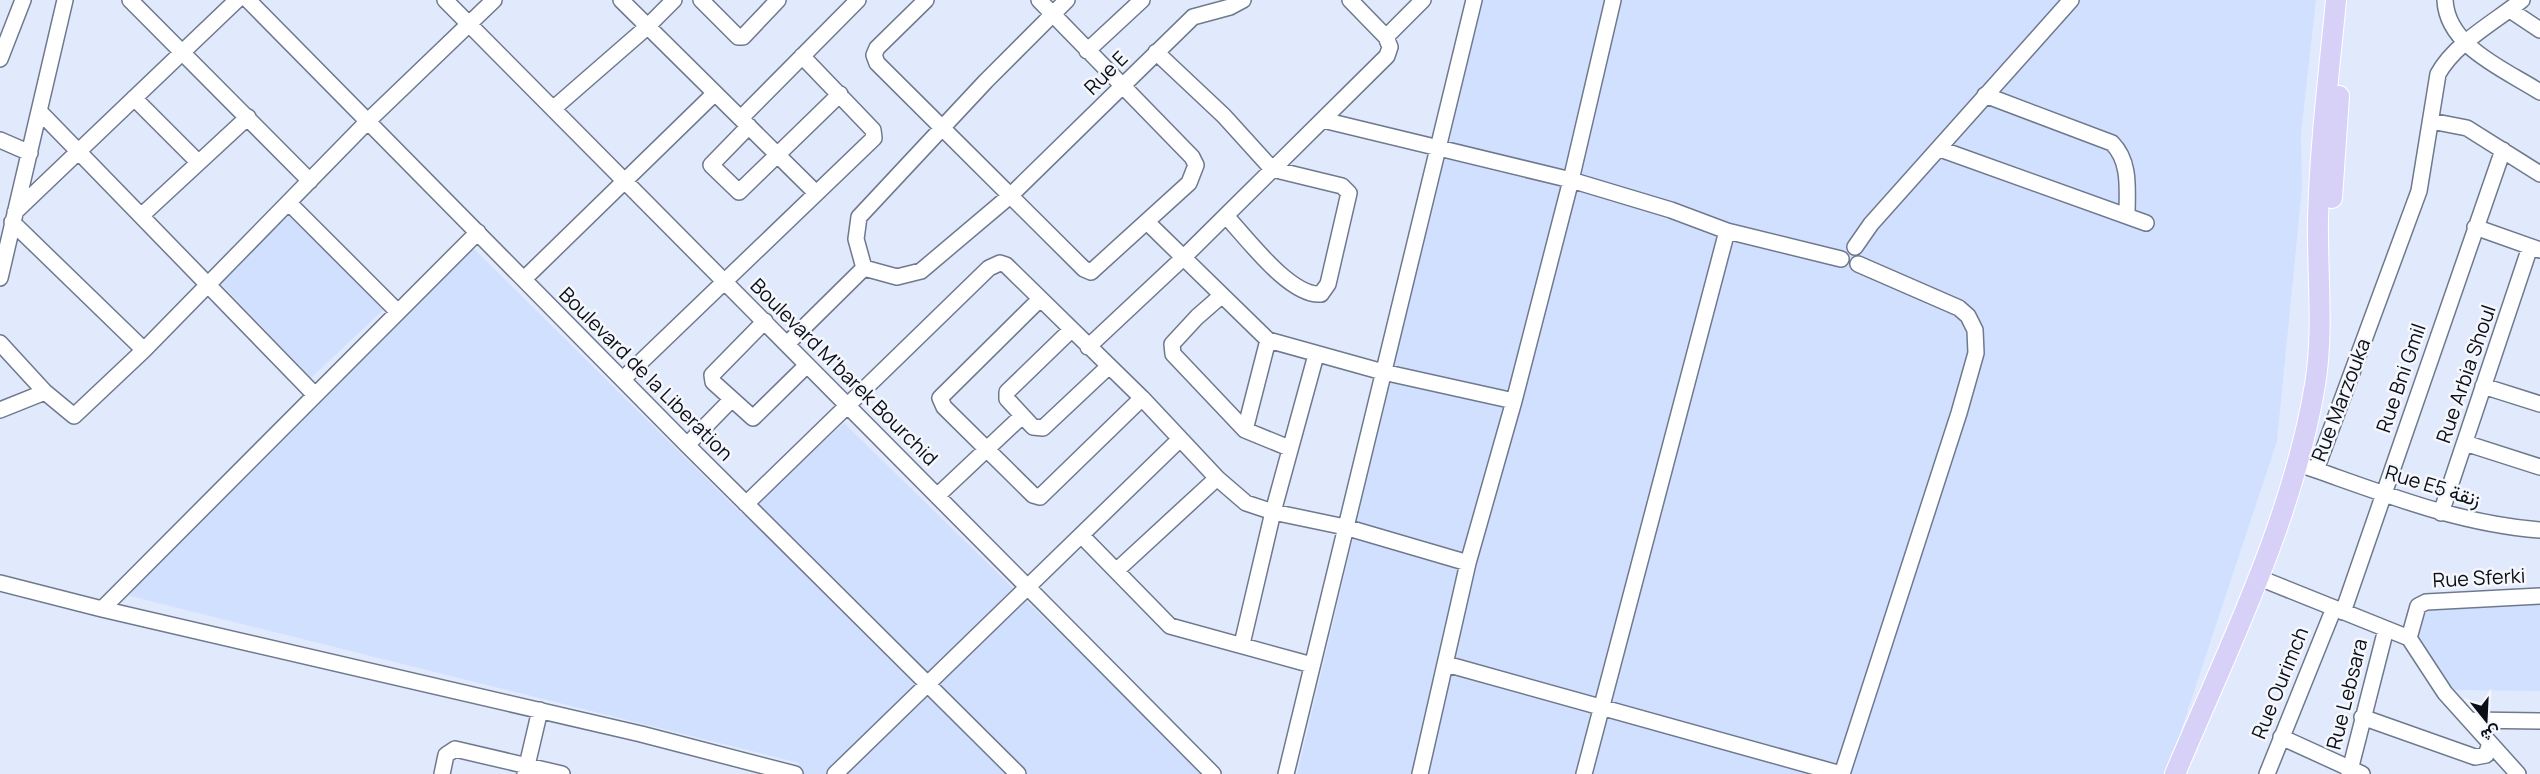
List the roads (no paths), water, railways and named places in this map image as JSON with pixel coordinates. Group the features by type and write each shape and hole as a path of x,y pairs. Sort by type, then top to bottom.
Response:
{"main road":[{"path":"2321,292 2327,278 2329,134 2336,0"},
{"path":"2307,467 2316,382 2321,292 2318,220 2320,160 2338,114 2349,0"},
{"name":"Rue Marzouka","path":"2175,774 2257,577 2307,467"}],"street":[{"path":"0,58 23,0"},
{"path":"0,278 64,0"},
{"path":"130,0 310,181"},
{"path":"13,217 237,0"},
{"name":"Boulevard de la Liberation","path":"248,0 369,120 687,445 1018,774"},
{"name":"Boulevard M'barek Bourchid","path":"445,0 1214,774"},
{"path":"0,343 45,392 74,416 144,350 369,120 494,0"},
{"path":"621,0 816,193"},
{"path":"554,108 647,27 674,0"},
{"path":"700,0 738,38 743,37 775,1"},
{"path":"840,94 741,192 713,169 713,161 745,122 802,56 858,0"},
{"path":"926,0 877,48 874,55 877,63 1089,272 1097,269 1189,183 1196,165 1192,157 1039,0"},
{"path":"787,344 864,268 856,239 859,217 1067,0"},
{"path":"1087,51 1142,0"},
{"name":"Rue E","path":"864,268 897,278 921,271 1011,195 1193,17 1230,7 1243,0"},
{"path":"1088,347 1184,258 1387,56 1390,46 1386,37 1350,0"},
{"path":"1386,37 1423,0"},
{"path":"1286,774 1474,0"},
{"path":"1420,774 1468,563 1514,401 1571,180 1613,0"},
{"path":"1841,259 1844,249 1855,247 1871,224 2071,0"},
{"path":"2446,1 2447,17 2465,44 2540,92"},
{"path":"2465,44 2516,5 2540,30"},
{"name":"Rue Marzouka","path":"2307,467 2419,191 2436,81 2443,64 2465,44"},
{"path":"1156,52 1224,116 1272,169 1342,186 1348,191 1325,291 1317,294 1307,292 1287,280 1226,216"},
{"path":"623,379 875,136 873,130 802,56"},
{"path":"524,279 624,179 715,93"},
{"path":"1985,95 2112,143 2122,154 2127,173 2127,216"},
{"path":"134,98 198,162"},
{"path":"40,112 315,395"},
{"path":"141,216 248,117"},
{"path":"1323,120 1571,180 1671,210 1727,231 1841,259 1847,266 1858,264 1959,308 1972,323 1976,339 1976,353 1959,413 1841,774 1446,664"},
{"path":"2431,121 2467,128 2540,174"},
{"path":"0,140 30,153"},
{"path":"1940,149 2146,223"},
{"name":"Rue Bni Gmil","path":"2338,610 2384,493 2503,150"},
{"path":"288,202 398,312"},
{"path":"13,217 144,350"},
{"path":"1147,222 1268,340 1383,372 1514,401"},
{"path":"2475,226 2535,249"},
{"path":"1584,774 1727,231"},
{"path":"102,609 478,232"},
{"path":"1855,247 1861,253 1858,264"},
{"name":"Rue Arbia Shoul","path":"2441,513 2483,386 2535,249"},
{"path":"746,504 994,264 1006,265 1142,398 1217,478 1250,506 1345,527 1468,563"},
{"path":"1221,296 1176,340 1172,352 1245,430 1290,448"},
{"path":"1040,299 940,398 944,407 985,451 1033,495 1040,497 1142,398"},
{"path":"765,321 712,375 712,382 753,418 807,365"},
{"path":"1071,330 1007,392 1007,399 1022,416 1035,429 1043,428 1108,367"},
{"path":"1245,430 1268,340"},
{"path":"1242,644 1273,512 1316,355"},
{"path":"2483,386 2540,404"},
{"path":"0,410 45,392"},
{"path":"687,445 731,400"},
{"path":"937,496 1022,416"},
{"path":"835,774 1180,439"},
{"path":"2465,443 2540,467"},
{"name":"Rue E5 زنقة","path":"2307,467 2441,513 2482,523 2540,530"},
{"path":"1116,571 1217,478"},
{"path":"1081,535 1170,626 1312,665"},
{"path":"2257,577 2409,638 2428,670 2490,743 2519,773"},
{"path":"0,583 102,609 540,710 795,774"},
{"name":"Rue Sferki","path":"2409,638 2418,606 2426,602 2540,596"},
{"name":"Rue Ourimch","path":"2267,774 2281,736 2338,610"},
{"name":"Rue Lebsara","path":"2353,772 2362,717 2386,629"},
{"path":"525,771 540,710"},
{"path":"2362,717 2475,757 2486,755 2490,743"},
{"path":"2470,720 2540,721"},
{"path":"2281,736 2353,772"},
{"path":"442,774 446,755 455,749 525,771 562,774"}]}
